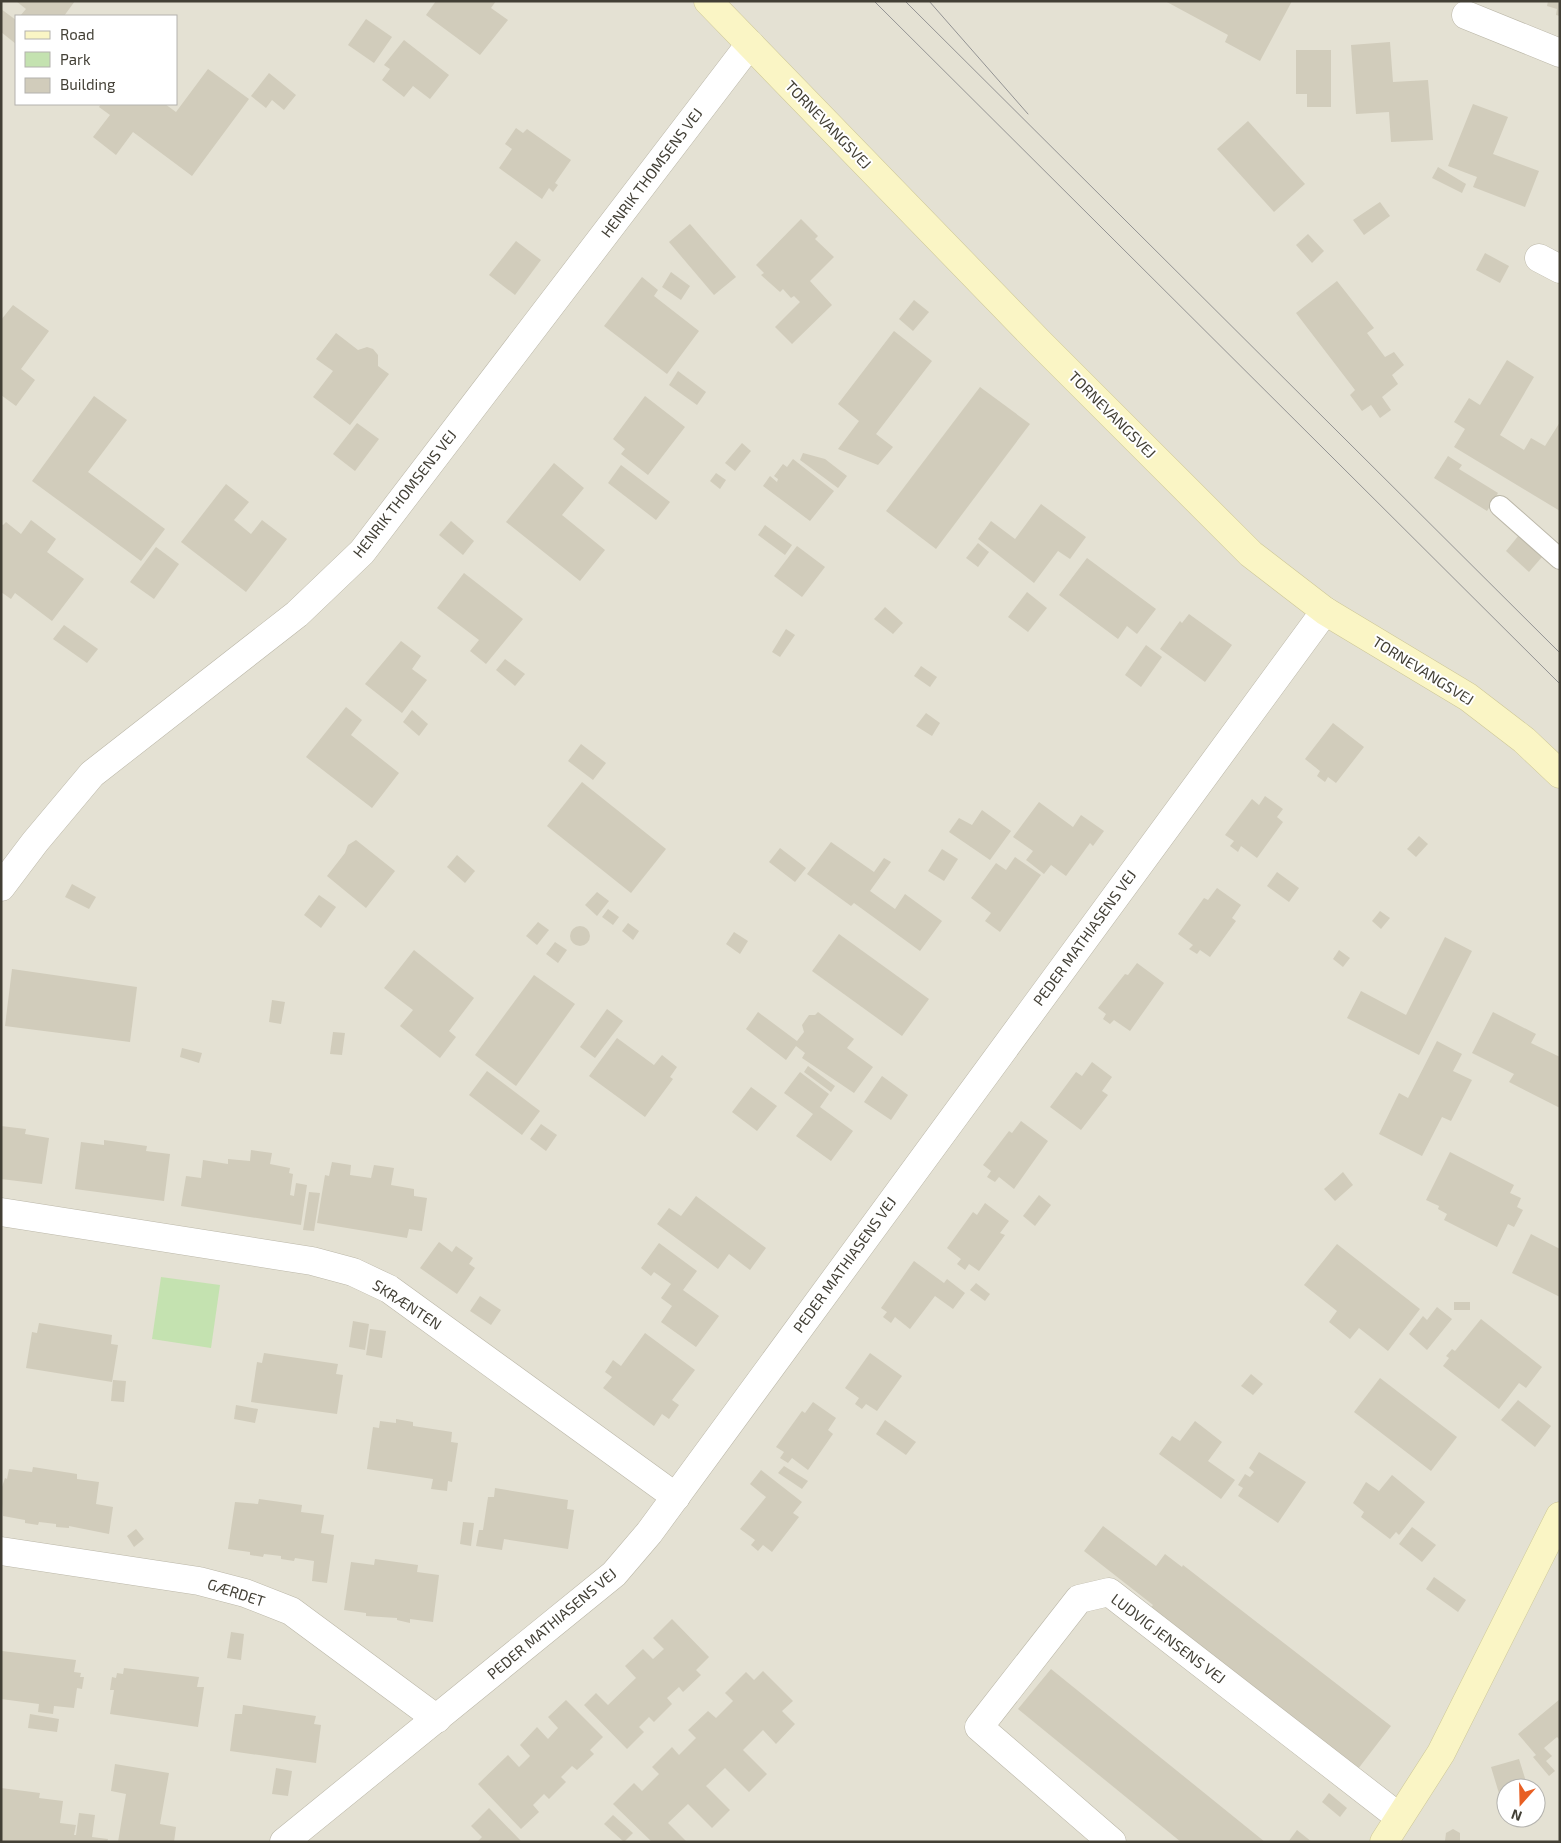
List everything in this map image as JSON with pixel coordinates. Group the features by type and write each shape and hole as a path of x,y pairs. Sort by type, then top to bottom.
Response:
{"street":[{"name":"TORNEVANGSVEJ","path":"708,1 1040,343 1251,554 1325,611 1468,697 1524,740 1560,774"},
{"path":"1466,14 1560,53"},
{"name":"HENRIK THOMSENS VEJ","path":"1,887 35,842 92,774 296,614 362,552 750,44"},
{"name":"PEDER MATHIASENS VEJ","path":"284,1842 614,1574 649,1533 1325,611"},
{"name":"SKRÆNTEN","path":"1,1212 312,1261 353,1272 389,1289 676,1497"},
{"path":"1385,1841 1441,1753 1560,1516"},
{"name":"GÆRDET","path":"1,1551 199,1581 245,1593 290,1612 437,1719"},
{"name":"LUDVIG JENSENS VEJ","path":"1112,1842 979,1727 1079,1599 1109,1592 1399,1817"}],"lane":[{"path":"1500,506 1560,559"}],"shaded area":[{"path":"1,1 1560,1 1560,1842 1,1842"}],"green space":[{"path":"161,1277 220,1285 211,1348 152,1339"}],"building":[{"path":"16,1 75,1 65,15 21,15 26,9"},
{"path":"436,1 496,1 491,8 508,20 480,55 426,15"},
{"path":"1165,1 1292,1 1260,61 1225,42 1228,35"},
{"path":"1548,1 1560,1 1560,16 1556,15 1557,9 1547,6"},
{"path":"1,9 15,19 15,43 1,32"},
{"path":"366,19 392,37 374,63 348,45"},
{"path":"404,40 449,75 430,99 413,86 404,97 382,80 390,69 384,65"},
{"path":"1390,42 1393,82 1428,80 1433,140 1391,142 1389,112 1356,114 1351,45"},
{"path":"1296,50 1331,50 1331,107 1307,107 1307,94 1296,94"},
{"path":"208,69 249,99 192,176 133,132 116,155 93,137 110,115 99,107 100,105 166,105 176,112"},
{"path":"269,73 296,95 284,110 272,100 266,108 251,96"},
{"path":"1473,104 1508,117 1493,154 1539,171 1525,207 1473,187 1477,177 1448,166"},
{"path":"1248,121 1305,184 1274,212 1217,149"},
{"path":"516,128 523,133 527,129 571,160 555,183 558,185 553,192 549,188 542,199 499,168 512,149 505,144"},
{"path":"1438,167 1466,184 1462,193 1432,178"},
{"path":"1380,202 1390,216 1364,235 1353,220"},
{"path":"801,219 818,236 815,239 834,257 810,281 832,305 792,344 775,327 800,302 794,296 791,298 783,289 780,292 761,275 764,273 756,265"},
{"path":"690,224 736,277 714,295 669,242"},
{"path":"1308,234 1324,251 1312,263 1296,245"},
{"path":"516,241 541,260 515,295 489,275"},
{"path":"1485,253 1509,266 1500,283 1476,270"},
{"path":"671,272 690,286 681,300 662,287"},
{"path":"642,277 658,290 654,296 699,331 667,374 604,326"},
{"path":"1337,281 1374,328 1367,333 1385,357 1394,352 1404,365 1392,375 1398,384 1382,397 1391,410 1380,418 1371,405 1362,411 1350,395 1355,390 1296,313"},
{"path":"914,300 929,312 913,331 899,319"},
{"path":"13,305 49,331 21,369 35,380 16,406 1,395 1,320"},
{"path":"894,331 932,361 876,434 893,447 878,465 838,449 859,421 838,404"},
{"path":"336,333 358,350 367,347 373,349 378,355 378,366 389,374 350,425 313,397 333,371 316,359"},
{"path":"1507,360 1534,377 1500,435 1524,450 1531,438 1545,446 1560,422 1560,511 1454,447 1465,429 1454,422 1469,398 1480,405"},
{"path":"678,371 706,392 697,405 669,385"},
{"path":"980,387 1030,424 936,549 886,511"},
{"path":"94,396 127,420 88,472 165,529 141,561 32,481"},
{"path":"645,396 685,427 648,475 621,454 625,449 613,439"},
{"path":"357,423 379,439 355,471 333,454"},
{"path":"742,443 751,451 735,471 725,463"},
{"path":"803,453 825,459 847,476 838,488 800,460"},
{"path":"1448,456 1462,465 1459,469 1498,493 1487,511 1434,478"},
{"path":"793,459 834,491 810,521 763,486 770,476 777,482 778,479 774,476 783,464 787,467"},
{"path":"554,463 584,488 562,515 605,550 580,581 506,522"},
{"path":"621,465 670,502 656,520 608,483"},
{"path":"716,473 726,480 720,489 710,481"},
{"path":"226,484 249,502 234,520 251,534 262,520 287,539 246,592 181,542"},
{"path":"1041,504 1086,537 1070,559 1058,551 1034,583 978,539 991,521 1015,539"},
{"path":"31,520 56,539 47,552 84,579 52,621 15,593 11,599 1,592 1,524 3,525 6,522 21,534"},
{"path":"451,521 474,541 463,555 439,535"},
{"path":"765,525 792,545 785,555 758,535"},
{"path":"1519,535 1542,557 1529,572 1506,551"},
{"path":"978,543 989,552 978,567 966,558"},
{"path":"797,546 825,567 802,597 774,576"},
{"path":"156,547 179,564 154,599 130,582"},
{"path":"1087,558 1156,609 1137,634 1127,626 1118,639 1059,595"},
{"path":"464,573 523,619 486,664 470,651 479,640 437,608"},
{"path":"1027,592 1047,608 1028,632 1008,617"},
{"path":"885,607 903,623 893,634 874,619"},
{"path":"1189,614 1232,645 1205,682 1160,649 1180,621 1182,623"},
{"path":"64,625 98,649 87,663 53,639"},
{"path":"786,629 795,635 780,657 772,652"},
{"path":"401,641 421,656 412,669 427,680 402,713 365,684"},
{"path":"1146,645 1162,657 1141,687 1125,675"},
{"path":"505,659 525,674 515,686 496,670"},
{"path":"921,666 937,677 930,687 914,676"},
{"path":"346,707 362,720 351,735 399,773 372,808 306,757"},
{"path":"412,710 428,724 419,736 403,722"},
{"path":"926,713 940,723 932,736 916,726"},
{"path":"1333,723 1364,747 1336,783 1328,777 1325,782 1317,776 1320,771 1305,759"},
{"path":"581,744 606,763 593,780 568,761"},
{"path":"582,782 666,849 631,893 547,826"},
{"path":"1265,796 1283,809 1277,817 1283,822 1257,858 1241,846 1238,852 1230,846 1234,841 1225,835 1252,799 1259,805"},
{"path":"1039,802 1073,827 1081,815 1104,831 1093,846 1090,843 1066,876 1051,865 1044,874 1026,860 1033,851 1013,837"},
{"path":"982,810 1011,831 990,860 949,832 959,818 972,825"},
{"path":"1419,836 1428,844 1416,857 1407,849"},
{"path":"356,840 395,871 366,908 327,876 345,853 348,845"},
{"path":"831,842 874,872 884,858 891,862 870,891 895,909 905,894 942,921 920,951 854,903 851,906 807,874"},
{"path":"780,848 806,868 795,882 769,862"},
{"path":"942,849 958,859 944,881 928,871"},
{"path":"457,855 475,871 465,883 447,867"},
{"path":"1015,857 1041,875 1000,932 985,921 991,913 971,898 996,863 1006,870"},
{"path":"1277,872 1299,888 1289,902 1267,886"},
{"path":"72,884 96,897 89,909 65,897"},
{"path":"1217,888 1241,905 1232,918 1236,921 1210,957 1200,950 1197,954 1189,949 1193,945 1178,934 1204,898 1208,900"},
{"path":"597,892 609,901 597,916 585,905"},
{"path":"319,895 336,907 321,928 304,915"},
{"path":"608,909 619,917 613,925 602,917"},
{"path":"1380,911 1390,918 1381,929 1372,921"},
{"path":"538,922 549,930 537,945 526,936"},
{"path":"628,923 639,931 633,940 622,931"},
{"path":"580,926 587,929 590,936 587,943 580,946 573,943 570,936 573,929"},
{"path":"734,932 748,941 740,954 726,944"},
{"path":"839,934 929,999 902,1036 812,971"},
{"path":"1445,937 1472,951 1419,1055 1347,1018 1361,991 1406,1015"},
{"path":"555,942 567,950 558,963 546,954"},
{"path":"414,950 474,998 449,1031 456,1037 440,1058 400,1026 413,1010 384,988"},
{"path":"1339,950 1350,958 1343,967 1333,959"},
{"path":"1137,963 1164,983 1130,1031 1114,1020 1110,1024 1103,1019 1106,1014 1098,1008 1125,974 1128,975"},
{"path":"12,969 137,987 130,1042 5,1026"},
{"path":"534,975 575,1004 516,1086 475,1055"},
{"path":"272,1000 285,1002 281,1024 269,1022"},
{"path":"607,1009 623,1021 595,1058 580,1047"},
{"path":"758,1012 797,1041 804,1032 802,1025 809,1015 815,1015 818,1012 854,1039 847,1048 873,1067 854,1093 802,1058 805,1053 796,1046 786,1060 746,1029"},
{"path":"1493,1012 1536,1034 1531,1043 1560,1057 1560,1108 1509,1082 1514,1074 1472,1053"},
{"path":"333,1032 345,1033 342,1055 330,1054"},
{"path":"617,1038 654,1065 662,1055 677,1067 670,1077 673,1079 645,1117 589,1076"},
{"path":"1437,1041 1462,1054 1453,1071 1472,1080 1451,1121 1442,1117 1422,1156 1379,1134 1399,1093 1408,1098"},
{"path":"182,1048 202,1053 199,1063 180,1057"},
{"path":"1092,1062 1112,1077 1102,1091 1108,1095 1081,1130 1050,1107 1076,1072 1082,1076"},
{"path":"808,1066 835,1086 831,1092 804,1072"},
{"path":"487,1071 540,1111 522,1135 469,1095"},
{"path":"800,1072 829,1094 820,1107 853,1131 831,1161 796,1136 813,1114 784,1093"},
{"path":"882,1076 908,1095 891,1120 864,1102"},
{"path":"751,1087 777,1106 757,1131 732,1112"},
{"path":"1021,1121 1048,1141 1014,1189 999,1177 995,1182 987,1177 991,1171 983,1165 1009,1131 1012,1133"},
{"path":"541,1124 557,1135 546,1151 530,1139"},
{"path":"1,1126 26,1129 25,1134 49,1138 42,1184 1,1179"},
{"path":"104,1140 147,1146 146,1151 170,1154 164,1201 75,1189 81,1142 104,1145"},
{"path":"251,1150 272,1153 270,1164 290,1168 289,1173 293,1174 290,1195 294,1196 296,1183 307,1185 301,1225 181,1206 186,1176 201,1178 203,1160 228,1164 228,1159 250,1161"},
{"path":"1450,1152 1514,1185 1510,1193 1521,1198 1517,1207 1523,1210 1514,1227 1508,1224 1497,1247 1444,1220 1447,1214 1438,1209 1439,1206 1426,1200"},
{"path":"332,1162 351,1165 350,1175 371,1178 374,1165 394,1168 391,1185 414,1189 414,1196 427,1198 422,1231 409,1229 407,1238 317,1223 325,1175 329,1176"},
{"path":"1343,1172 1353,1185 1335,1201 1324,1189"},
{"path":"309,1192 320,1193 314,1231 303,1230"},
{"path":"1039,1195 1051,1205 1035,1226 1023,1216"},
{"path":"696,1196 766,1248 750,1270 729,1254 718,1269 657,1224 669,1208 681,1216"},
{"path":"985,1203 1009,1221 1000,1233 1005,1235 979,1271 969,1264 965,1270 957,1264 961,1259 947,1248 973,1212 977,1215"},
{"path":"1531,1234 1560,1249 1560,1297 1512,1273"},
{"path":"439,1242 452,1252 456,1246 473,1258 469,1264 475,1268 457,1294 420,1268"},
{"path":"659,1243 697,1271 683,1290 719,1316 696,1347 661,1322 672,1306 661,1298 671,1284 654,1272 651,1276 641,1268"},
{"path":"1337,1244 1420,1309 1388,1351 1359,1328 1350,1339 1329,1322 1337,1311 1304,1285"},
{"path":"914,1261 944,1283 947,1279 965,1293 953,1309 935,1296 910,1329 895,1317 891,1323 883,1317 887,1312 881,1308"},
{"path":"976,1283 990,1294 985,1301 970,1290"},
{"path":"480,1296 501,1310 491,1325 470,1311"},
{"path":"1454,1302 1470,1302 1470,1310 1454,1310"},
{"path":"1437,1307 1452,1319 1427,1350 1409,1334 1423,1316 1427,1320"},
{"path":"1481,1319 1542,1367 1526,1388 1519,1383 1499,1409 1443,1366 1449,1358 1446,1356 1452,1349 1455,1351"},
{"path":"353,1321 369,1324 365,1350 349,1347"},
{"path":"39,1323 112,1335 111,1344 118,1345 112,1382 26,1368 32,1332 37,1333"},
{"path":"370,1329 386,1331 382,1358 366,1355"},
{"path":"645,1333 695,1370 672,1400 679,1405 669,1419 662,1414 654,1426 603,1388 612,1377 605,1372 613,1360 621,1366"},
{"path":"264,1353 338,1364 336,1374 343,1375 337,1414 251,1402 257,1362 262,1363"},
{"path":"870,1353 902,1376 877,1411 866,1404 862,1409 855,1404 859,1398 845,1388"},
{"path":"1251,1374 1263,1384 1253,1395 1241,1386"},
{"path":"1380,1378 1457,1437 1431,1471 1354,1412"},
{"path":"113,1380 126,1381 124,1402 111,1401"},
{"path":"1518,1400 1551,1426 1535,1447 1501,1420"},
{"path":"813,1402 836,1418 828,1430 833,1434 808,1470 792,1458 788,1463 780,1458 784,1452 776,1447 802,1411 805,1413"},
{"path":"236,1405 258,1409 255,1423 234,1419"},
{"path":"396,1419 413,1422 413,1426 452,1432 451,1442 458,1443 452,1482 448,1481 447,1491 431,1489 433,1479 367,1469 373,1427 379,1428 380,1421 396,1423"},
{"path":"885,1420 916,1442 906,1455 876,1434"},
{"path":"1195,1421 1222,1442 1208,1461 1235,1480 1221,1499 1159,1454 1172,1436 1180,1441"},
{"path":"1259,1452 1306,1482 1278,1523 1238,1496 1243,1488 1238,1485 1245,1474 1250,1477 1254,1472 1249,1468"},
{"path":"784,1466 808,1481 802,1489 778,1473"},
{"path":"33,1467 77,1474 77,1479 99,1482 96,1504 113,1507 109,1534 69,1526 69,1528 56,1527 56,1524 39,1522 38,1525 25,1523 25,1520 3,1516 1,1490 5,1478 7,1479 9,1469 32,1472"},
{"path":"761,1470 802,1502 793,1513 799,1517 772,1552 763,1545 758,1551 751,1545 755,1540 740,1529 766,1497 750,1484"},
{"path":"1392,1475 1425,1502 1399,1535 1396,1532 1390,1539 1361,1517 1364,1512 1353,1503 1366,1482 1379,1491"},
{"path":"495,1488 568,1500 567,1509 574,1510 568,1549 504,1539 502,1550 476,1546 479,1530 483,1530 488,1497 494,1497"},
{"path":"259,1499 302,1505 301,1512 324,1515 321,1533 334,1535 327,1583 312,1581 314,1561 295,1558 294,1561 281,1559 281,1556 264,1554 263,1557 250,1555 250,1552 228,1549 235,1502 258,1504"},
{"path":"463,1522 474,1523 471,1546 460,1544"},
{"path":"1103,1526 1156,1566 1165,1554 1182,1567 1183,1565 1391,1726 1358,1769 1150,1609 1153,1605 1084,1551"},
{"path":"1412,1527 1436,1545 1422,1562 1399,1544"},
{"path":"136,1529 144,1539 134,1547 127,1536"},
{"path":"375,1559 418,1565 417,1572 439,1575 433,1622 410,1619 410,1623 397,1620 397,1618 366,1616 366,1613 344,1610 351,1562 374,1565"},
{"path":"1434,1577 1466,1600 1458,1612 1426,1589"},
{"path":"672,1619 709,1657 696,1670 701,1675 683,1692 679,1687 667,1698 672,1704 654,1722 649,1717 639,1727 644,1732 627,1749 584,1705 596,1693 608,1705 636,1678 625,1666 643,1649 653,1659 664,1649 653,1638"},
{"path":"231,1632 244,1634 241,1660 227,1658"},
{"path":"2,1651 76,1660 74,1672 81,1673 80,1677 84,1677 82,1689 77,1688 74,1708 54,1706 53,1714 38,1712 39,1704 1,1699"},
{"path":"124,1668 199,1677 197,1687 204,1687 198,1727 110,1714 114,1690 110,1690 112,1677 116,1678 117,1673 123,1674"},
{"path":"1051,1669 1265,1842 1181,1842 1018,1709"},
{"path":"763,1671 793,1701 782,1711 795,1724 776,1744 763,1730 743,1750 767,1774 749,1792 725,1768 706,1786 730,1810 712,1828 688,1804 668,1823 687,1842 652,1842 613,1804 634,1783 642,1791 659,1774 652,1767 672,1747 679,1755 696,1738 688,1730 708,1711 716,1718 733,1701 725,1693 746,1672 754,1680"},
{"path":"1560,1699 1560,1740 1557,1737 1544,1748 1552,1756 1546,1761 1555,1771 1549,1776 1533,1757 1536,1755 1518,1734"},
{"path":"566,1700 603,1737 590,1750 594,1754 577,1770 572,1766 561,1777 566,1782 549,1799 544,1794 533,1805 539,1812 521,1829 478,1784 508,1755 519,1767 530,1756 520,1745 537,1727 548,1739 558,1728 548,1717"},
{"path":"243,1705 316,1716 314,1724 321,1725 316,1763 230,1751 235,1714 242,1714"},
{"path":"30,1714 59,1719 57,1732 28,1728"},
{"path":"1519,1759 1525,1778 1496,1778 1496,1784 1491,1767"},
{"path":"115,1764 169,1773 160,1824 176,1827 174,1842 118,1842 126,1794 111,1791"},
{"path":"276,1768 292,1771 288,1796 272,1794"},
{"path":"1,1788 40,1793 39,1798 63,1801 60,1823 76,1825 74,1835 76,1835 79,1813 95,1815 92,1837 108,1839 107,1842 1,1842"},
{"path":"1329,1793 1347,1808 1340,1817 1322,1802"},
{"path":"489,1808 522,1842 477,1842 482,1837 471,1826"},
{"path":"613,1815 633,1833 624,1842 604,1824"},
{"path":"1453,1829 1460,1833 1460,1842 1445,1841 1446,1833"},
{"path":"1297,1830 1312,1842 1288,1842"}],"tram line":[{"path":"874,1 1560,684"},
{"path":"905,1 1560,653"},
{"path":"929,1 1028,114"}]}
